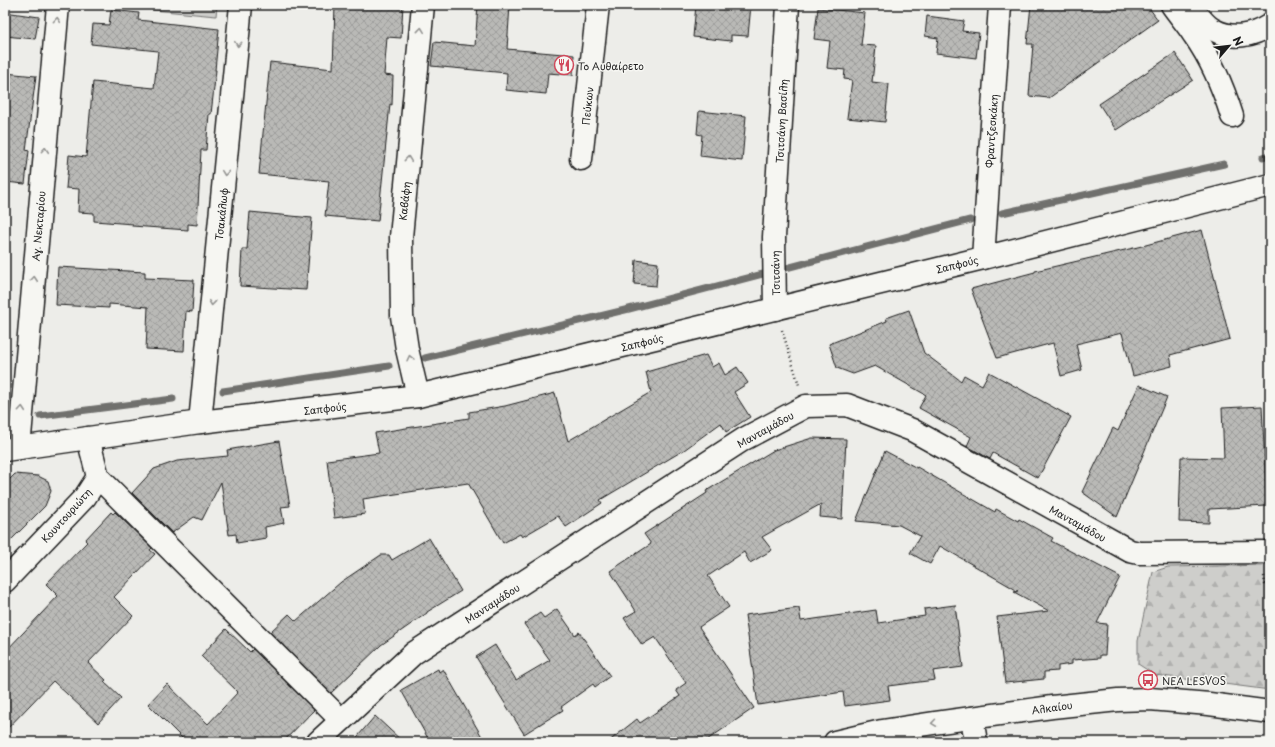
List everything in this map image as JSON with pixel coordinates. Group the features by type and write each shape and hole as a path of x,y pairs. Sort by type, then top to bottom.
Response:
{"street":[{"name":"Αγ. Νεκταρίου","path":"12,449 58,5"},
{"name":"Τσακάλωφ","path":"200,422 241,5"},
{"name":"Καβάφη","path":"418,396 407,349 402,316 401,237 423,5"},
{"name":"Πεύκων","path":"581,159 598,5"},
{"name":"Τσιτσάνη Βασίλη","path":"774,237 788,5"},
{"name":"Φραντζεσκάκη","path":"983,258 997,5"},
{"path":"1172,5 1194,35 1211,62 1225,92 1232,116"},
{"path":"1190,5 1197,15 1213,30 1230,36 1249,35 1270,25"},
{"name":"Σαπφούς","path":"12,449 200,422 418,396 775,300 983,258 1270,185"},
{"name":"Τσιτσάνη","path":"774,237 775,300"},
{"name":"Μανταμάδου","path":"318,742 414,653 744,439 806,406 847,406 912,430 1130,551 1138,553 1270,552"},
{"path":"88,438 98,476 341,720"},
{"name":"Κουντουριώτη","path":"5,581 85,497 98,476"},
{"name":"Αλκαίου","path":"835,742 882,731 1052,706 1118,700 1150,698 1270,712"},
{"path":"972,718 976,742"}],"path":[{"path":"775,300 806,406"}],"green space":[{"path":"153,5 217,5 216,16 153,10"},
{"path":"1270,565 1270,690 1155,675 1138,664 1138,641 1153,572 1168,567"}],"building":[{"path":"335,5 403,5 401,38 387,37 384,75 393,76 392,105 390,104 378,221 325,216 329,181 259,174 270,62 333,69"},
{"path":"478,5 510,5 507,49 574,55 573,75 548,73 546,94 506,90 507,73 431,66 434,42 475,46"},
{"path":"696,5 751,5 748,36 731,35 731,41 693,37"},
{"path":"1031,5 1147,5 1158,20 1049,98 1029,96 1033,44 1027,44"},
{"path":"818,8 865,13 861,45 876,46 872,82 889,84 885,122 847,118 852,80 844,79 845,70 827,68 830,41 814,39"},
{"path":"111,10 139,13 138,20 219,29 216,70 211,114 209,114 206,150 201,150 197,225 188,224 188,230 132,226 133,224 94,221 94,213 78,212 79,189 66,188 69,155 86,157 93,82 154,88 158,51 91,44 93,24 109,25"},
{"path":"5,12 39,17 35,39 5,36"},
{"path":"927,16 964,21 962,31 979,33 976,58 936,53 938,38 925,36"},
{"path":"1175,53 1193,80 1116,130 1099,104"},
{"path":"5,73 36,76 26,150 29,151 25,184 5,182"},
{"path":"699,111 746,116 742,161 700,156 702,135 697,134"},
{"path":"250,212 312,218 306,290 240,286 242,249 247,249"},
{"path":"1202,230 1230,339 1170,355 1172,366 1133,376 1122,333 1076,344 1082,370 1061,376 1053,343 997,358 971,289 1035,271 1142,246"},
{"path":"636,260 658,263 656,286 634,284"},
{"path":"58,267 145,272 145,278 194,280 192,312 186,311 184,351 146,349 148,307 109,304 109,308 56,305"},
{"path":"909,310 924,353 961,381 964,375 982,385 989,372 1071,417 1038,478 993,453 990,459 967,446 971,437 919,408 926,395 875,366 853,374 837,368 829,344 887,321 886,318"},
{"path":"706,355 712,367 719,363 725,375 737,367 748,383 734,392 750,417 726,432 721,423 684,450 600,500 602,503 566,527 558,516 522,537 520,534 503,543 468,483 363,499 365,514 334,518 327,460 379,453 375,433 469,418 469,412 505,406 555,393 568,441 651,392 646,372"},
{"path":"1139,385 1167,397 1117,517 1082,492 1113,428 1118,431"},
{"path":"1262,406 1267,506 1209,509 1209,523 1179,522 1181,457 1224,458 1222,408"},
{"path":"812,438 846,439 842,519 820,517 821,504 762,537 772,550 750,563 744,552 708,576 729,607 699,627 754,708 704,742 608,742 637,719 640,723 680,696 676,690 686,683 655,637 642,645 624,618 636,611 610,571 651,544 644,534 707,493 706,491 774,450"},
{"path":"279,441 290,506 281,507 284,523 265,527 266,538 237,543 236,534 229,535 221,482 202,520 194,517 172,533 132,493 154,469 177,461 228,456 227,450"},
{"path":"885,451 917,467 995,512 996,509 1018,521 1019,519 1053,538 1051,541 1120,577 1097,623 1107,624 1105,655 1100,655 1100,658 1072,660 1072,664 1058,666 1058,671 1044,672 1044,679 1005,683 997,617 1049,611 1014,592 1018,591 940,546 930,564 910,553 920,536 899,525 856,521"},
{"path":"15,474 38,476 48,481 51,491 45,506 5,546 5,484"},
{"path":"111,512 113,514 115,512 152,548 150,550 155,554 114,597 133,616 88,663 106,680 104,682 121,698 98,723 53,681 5,731 5,652 58,596 46,584 87,542 85,540"},
{"path":"429,538 461,591 427,612 381,645 331,693 270,632 289,614 296,621 341,582 381,555 389,555 392,560"},
{"path":"955,605 963,667 933,671 935,680 888,686 890,700 845,706 843,692 758,705 745,615 799,608 801,621 876,610 878,623 925,616 924,609"},
{"path":"557,609 575,635 579,632 610,676 595,687 593,684 561,707 563,710 524,734 476,657 495,645 516,680 550,660 524,624 540,613 544,618"},
{"path":"226,629 250,652 253,649 314,710 283,742 186,742 148,704 167,684 208,724 238,692 201,656"},
{"path":"438,669 439,672 443,669 485,742 430,742 401,690"},
{"path":"375,716 403,742 353,742"}],"waterway":[{"path":"1263,157 1270,155"},
{"path":"1002,213 1224,164"},
{"path":"425,358 629,309 970,220"},
{"path":"223,391 389,366"},
{"path":"40,416 173,399"}],"place":[{"name":"Το Αυθαίρετο","path":"564,65"},
{"name":"NEA LESVOS","path":"1148,680"}]}
